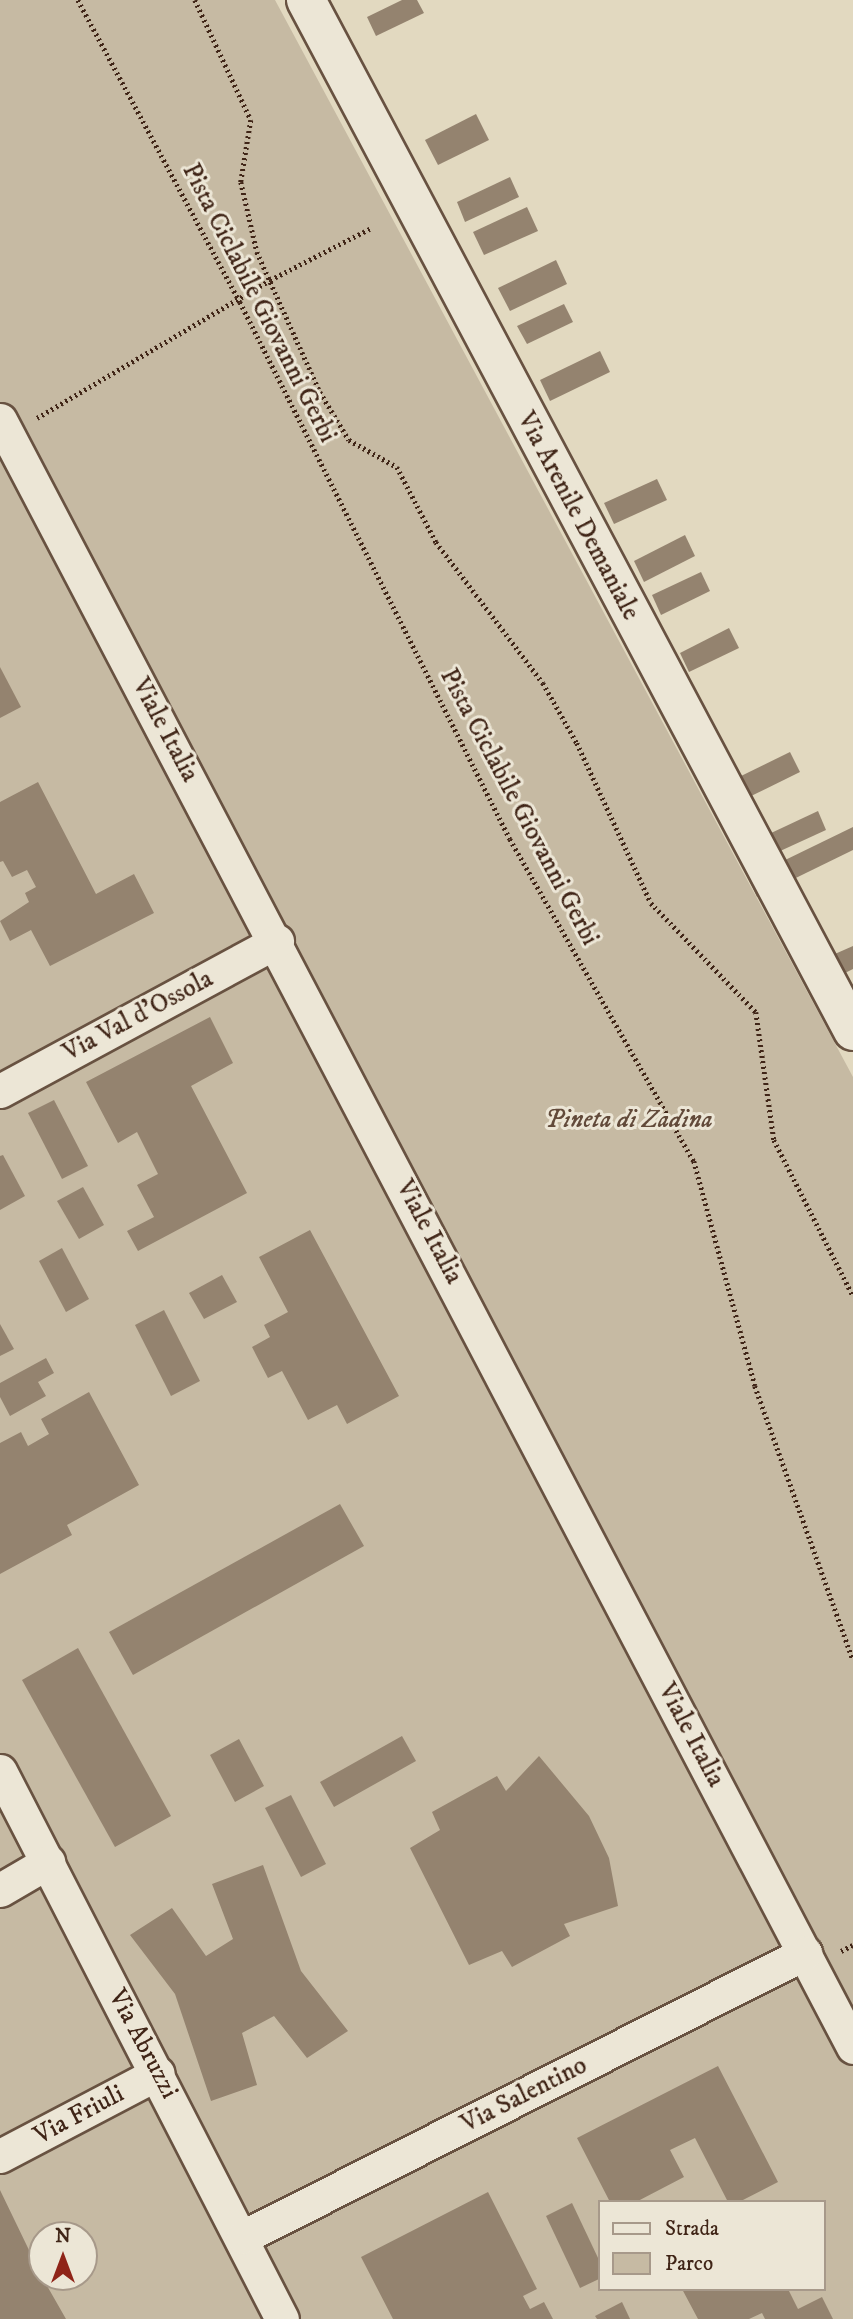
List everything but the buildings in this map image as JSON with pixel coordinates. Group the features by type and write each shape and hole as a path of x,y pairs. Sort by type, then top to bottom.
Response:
{"street":[{"name":"Via Arenile Demaniale","path":"306,0 853,1031"},
{"name":"Viale Italia","path":"4,427 277,941 853,2047"},
{"name":"Via Val d'Ossola","path":"0,1091 277,941"},
{"name":"Via Abruzzi","path":"0,1771 243,2237 282,2319"},
{"path":"0,1890 48,1862"},
{"name":"Via Salentino","path":"243,2237 805,1953"},
{"name":"Via Friuli","path":"0,2156 158,2073"}],"path":[{"name":"Pista Ciclabile Giovanni Gerbi","path":"78,0 240,302 510,839 694,1161 755,1386 853,1660"},
{"path":"195,0 251,120 241,182 257,252 320,392 349,440 397,467 436,542 543,683 577,743 651,903 756,1012 774,1140 853,1296"},
{"path":"4,427 240,302 270,280 371,228"}],"green space":[{"name":"Pineta di Zadina","path":"0,0 275,0 853,1077 853,2319 0,2319"}]}
